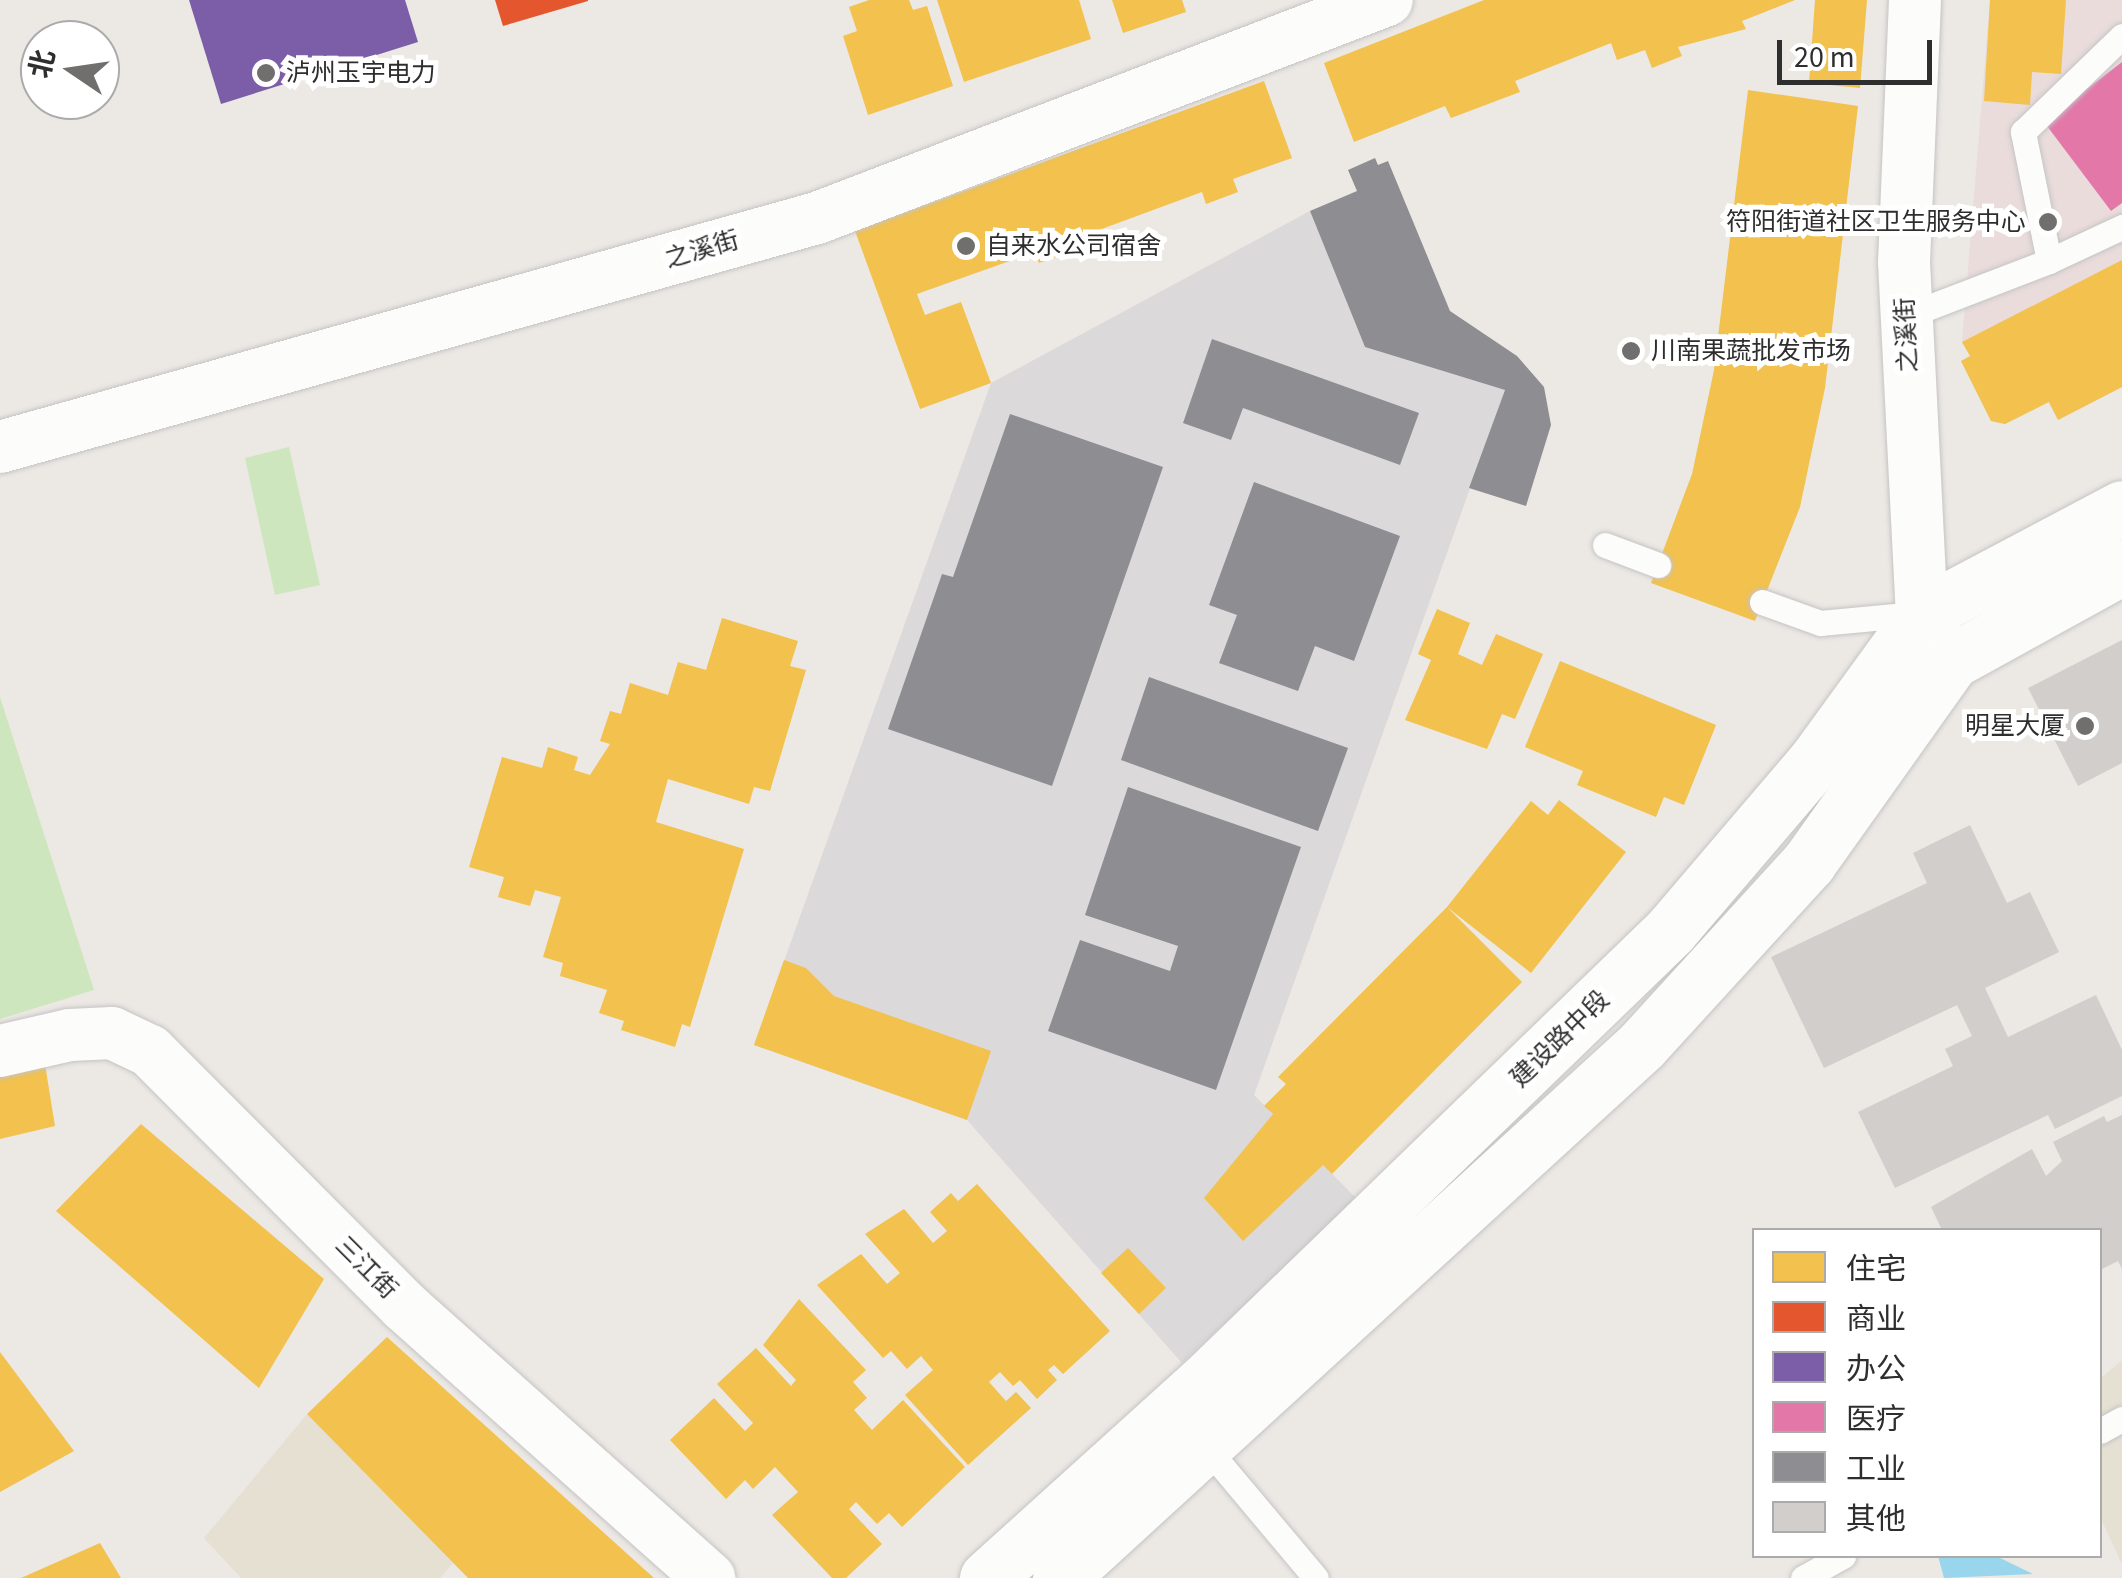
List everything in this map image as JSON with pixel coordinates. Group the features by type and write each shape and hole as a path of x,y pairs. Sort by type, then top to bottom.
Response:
{"main road":[{"name":"建设路中段","path":"1060,1578 1190,1428 1734,863 1922,614 2122,508"},
{"name":"建设路中段","path":"988,1578 1190,1428 1710,975 1809,862 1952,661 2122,567"}],"street":[{"name":"之溪街","path":"0,447 817,218 1387,0"},
{"name":"之溪街","path":"1915,0 1906,316 1922,614 1952,661"},
{"name":"三江街","path":"0,1051 70,1034 112,1033 150,1051 404,1306 710,1578"}],"lane":[{"path":"2049,261 2023,132 2122,36"},
{"path":"1906,316 2049,261 2122,227"},
{"path":"1605,545 1658,564"},
{"path":"1762,602 1820,623 1922,614"},
{"path":"1190,1428 1316,1578"},
{"path":"1803,1578 1838,1558"}],"shaded area":[{"name":"符阳街道社区卫生服务中心","path":"1990,0 2122,0 2122,387 2058,420 2048,402 2005,424 1991,421 1961,361 1970,356 1962,342"},
{"path":"1310,211 1365,347 1505,390 1254,1095 1358,1200 1182,1363 967,1120 754,1045 991,383"},
{"path":"2122,1360 2122,1564 2102,1521 2102,1377"},
{"path":"307,1414 453,1563 440,1578 241,1578 204,1538"}],"green space":[{"path":"289,447 320,585 275,595 245,458"},
{"path":"0,697 94,990 0,1019"}],"water":[{"path":"1939,1558 2000,1558 2033,1574 1944,1578"}],"building: 住宅":[{"path":"869,0 909,0 913,10 927,6 953,86 868,115 843,36 857,31 849,7"},
{"path":"937,0 1079,0 1091,39 964,82"},
{"path":"1112,0 1182,0 1186,12 1123,33"},
{"path":"1484,0 1795,0 1742,21 1746,29 1678,47 1682,56 1652,68 1645,50 1617,60 1611,43 1515,81 1520,92 1451,118 1445,106 1354,142 1324,63"},
{"path":"1815,0 1867,0 1860,88 1809,83"},
{"path":"1990,0 2066,0 2061,74 2032,72 2030,105 1984,101"},
{"name":"自来水公司宿舍","path":"1264,81 1292,158 1233,179 1238,192 1206,204 1202,192 1069,241 1073,251 1039,263 1035,252 917,294 925,315 961,302 991,383 920,409 855,231"},
{"path":"1748,90 1858,106 1825,388 1800,507 1755,621 1651,583 1692,474 1714,370"},
{"path":"2122,260 2122,387 2058,420 2049,402 2005,424 1991,421 1961,361 1970,356 1962,342"},
{"path":"1437,609 1470,623 1458,654 1482,665 1496,634 1543,654 1515,719 1502,714 1487,749 1405,720 1431,660 1418,654"},
{"path":"722,618 798,641 790,666 806,670 770,791 754,787 749,804 668,779 656,822 744,849 690,1027 682,1024 675,1047 621,1030 624,1021 599,1013 607,990 560,976 563,963 543,957 561,897 535,890 530,906 498,897 504,877 469,867 502,757 542,768 548,747 578,757 574,770 590,775 610,744 600,741 610,711 621,714 630,683 668,695 678,662 706,670"},
{"path":"1560,661 1716,725 1684,805 1664,797 1656,817 1577,785 1583,771 1525,747"},
{"path":"1559,800 1626,852 1531,973 1447,907 1531,801 1548,815"},
{"path":"1447,907 1522,982 1332,1174 1323,1165 1243,1241 1204,1198 1273,1114 1264,1106 1286,1084 1278,1077"},
{"path":"784,960 806,968 834,996 991,1051 967,1120 754,1045"},
{"path":"43,1052 55,1126 0,1139 0,1062"},
{"path":"141,1124 324,1279 259,1388 56,1211"},
{"path":"977,1184 1110,1331 1063,1374 1054,1365 1048,1370 1057,1380 1037,1399 1020,1380 1013,1386 1000,1372 989,1382 1006,1401 1016,1392 1031,1408 968,1465 905,1395 933,1370 921,1356 907,1369 891,1351 883,1358 817,1285 861,1254 887,1284 900,1273 865,1234 904,1209 933,1243 947,1231 930,1212 951,1193 958,1201"},
{"path":"1128,1248 1166,1288 1139,1314 1101,1273"},
{"path":"799,1299 866,1370 853,1382 867,1398 854,1410 872,1430 903,1400 965,1467 902,1527 889,1513 877,1524 856,1502 849,1509 882,1544 846,1578 832,1578 772,1515 798,1492 775,1467 753,1489 745,1480 726,1499 670,1440 714,1398 745,1431 753,1423 717,1384 756,1348 791,1386 796,1380 763,1345"},
{"path":"387,1337 654,1578 468,1578 307,1414"},
{"path":"0,1352 74,1451 0,1492"},
{"path":"100,1543 121,1578 21,1578"}],"building: 商业":[{"path":"495,0 588,0 588,1 503,26"}],"building: 办公":[{"name":"泸州玉宇电力","path":"189,0 405,0 418,42 221,104"}],"building: 医疗":[{"path":"2122,62 2122,203 2111,211 2044,122"}],"building: 工业":[{"path":"1375,158 1378,165 1388,161 1450,311 1517,356 1544,387 1551,425 1526,506 1469,488 1505,390 1365,347 1310,211 1357,191 1348,170"},
{"path":"1212,339 1419,413 1400,465 1243,408 1231,440 1183,423"},
{"path":"1010,414 1163,467 1052,786 888,729 942,574 953,577"},
{"path":"1254,482 1400,536 1354,661 1315,646 1298,691 1219,663 1237,615 1209,605"},
{"path":"1149,677 1348,748 1318,831 1121,760"},
{"path":"1128,787 1301,847 1216,1090 1048,1031 1080,940 1170,971 1178,946 1085,915"}],"building: 其他":[{"name":"明星大厦","path":"2122,640 2122,763 2078,786 2028,688"},
{"path":"1970,825 2007,903 2030,892 2059,952 1985,988 2008,1037 2096,995 2122,1050 2122,1096 2055,1129 2048,1115 1895,1188 1858,1112 1953,1066 1945,1049 1972,1036 1957,1005 1824,1068 1771,957 1927,883 1913,853"},
{"path":"2122,1115 2122,1269 2118,1261 2102,1269 2102,1228 1941,1228 1931,1207 2032,1149 2046,1176 2062,1161 2053,1142 2104,1116 2107,1122"}],"place":[{"name":"泸州玉宇电力","path":"266,73"},
{"name":"符阳街道社区卫生服务中心","path":"2048,222"},
{"name":"自来水公司宿舍","path":"966,246"},
{"name":"川南果蔬批发市场","path":"1631,351"},
{"name":"明星大厦","path":"2085,726"}]}
